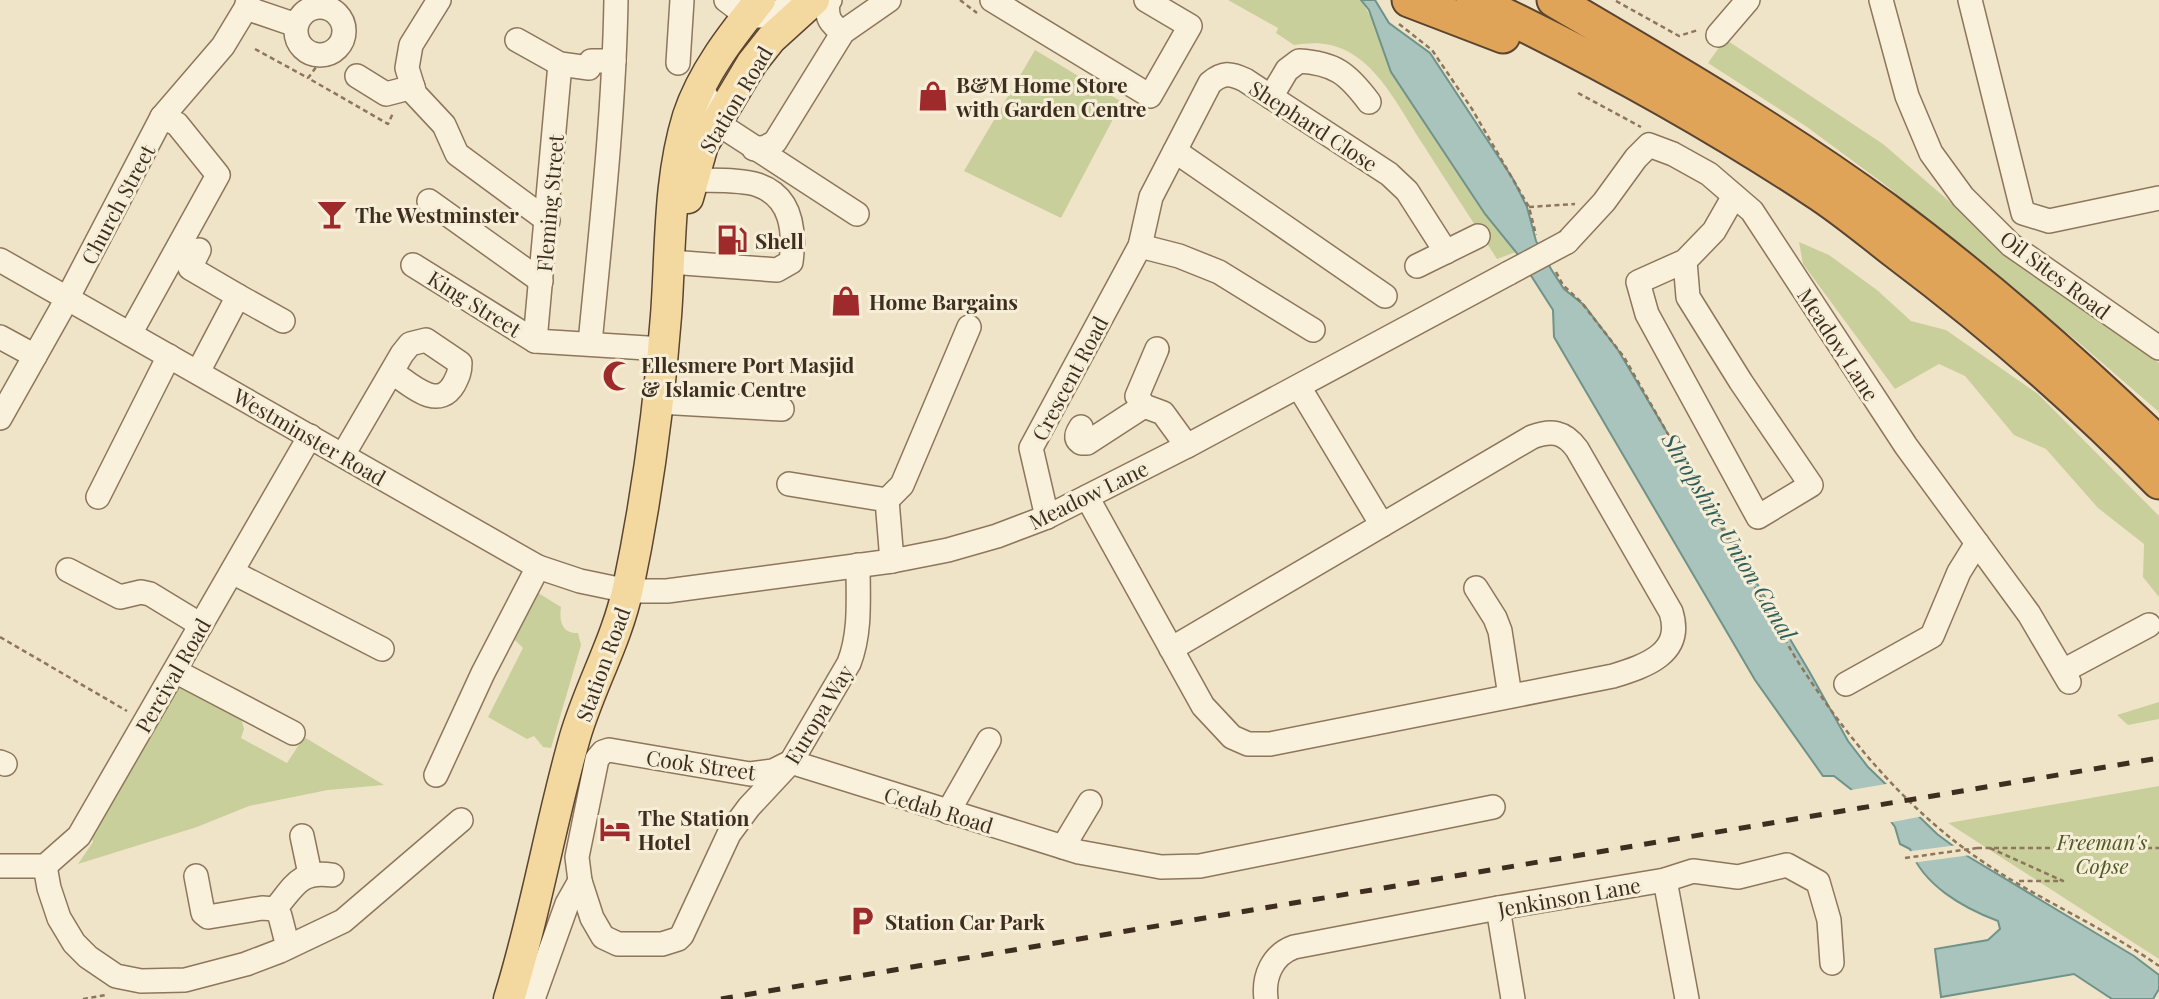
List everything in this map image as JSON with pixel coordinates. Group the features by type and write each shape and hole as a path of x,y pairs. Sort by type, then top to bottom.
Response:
{"highway":[{"path":"1473,0 1542,33 1650,91 1714,127 1818,193 2003,335 2087,410 2159,482"},
{"path":"1534,0 1630,44"},
{"path":"1553,0 1630,44 1810,157 1885,209 2038,332 2159,443"},
{"path":"1413,1 1650,91"}],"main road":[{"name":"Station Road","path":"671,259 703,145 752,63 771,39 814,0"},
{"name":"Station Road","path":"519,994 576,734 616,634 628,591 659,402 671,259 672,188 689,114 744,5"}],"street":[{"path":"439,0 411,46 410,77 415,94 444,125 457,154 548,221"},
{"path":"590,344 607,169 616,0"},
{"path":"678,63 682,0"},
{"path":"744,5 763,16 814,0"},
{"path":"830,0 827,15 833,26 843,32"},
{"path":"754,149 775,142 843,32 889,0"},
{"path":"985,6 1150,96 1190,26 1146,0"},
{"path":"1722,29 1748,0"},
{"name":"Oil Sites Road","path":"1881,0 1906,96 1931,153 1963,197 2011,245 2159,348"},
{"path":"1970,0 2023,213 2049,221 2159,198"},
{"path":"312,3 331,10 342,22 343,38 339,45 326,54 310,52 298,41 296,25 312,3"},
{"path":"247,4 296,25"},
{"name":"Church Street","path":"0,418 67,299 162,117 223,46 247,4"},
{"path":"517,40 560,64 589,68 591,61 614,61"},
{"path":"1271,97 1287,70 1299,61 1319,62 1338,69 1353,80 1369,102"},
{"name":"Fleming Street","path":"535,341 548,221 560,64"},
{"name":"Shephard Close","path":"1178,146 1210,83 1219,75 1231,73 1389,174 1407,191 1446,252"},
{"path":"357,76 386,93 410,77"},
{"path":"701,87 714,111 717,123 857,214"},
{"path":"130,334 218,175 177,124 162,117"},
{"name":"Meadow Lane","path":"1636,158 1649,145 1673,154 1709,174 1752,211 1906,446 2029,614 2066,676 2148,625"},
{"path":"1178,146 1385,296"},
{"name":"Crescent Road","path":"1047,517 1031,448 1140,246 1151,197 1178,146"},
{"path":"1604,202 1636,158"},
{"path":"671,259 777,270 791,262 794,242 792,225 786,208 775,194 757,184 693,180"},
{"path":"1685,261 1688,297 1741,382 1811,485 1758,517 1647,314 1638,282 1685,261 1714,231 1734,196"},
{"path":"429,201 541,281"},
{"name":"Meadow Lane","path":"628,591 667,591 892,561 948,550 997,536 1047,517 1299,387 1567,242 1604,202"},
{"path":"1417,267 1478,236"},
{"path":"1140,246 1179,256 1219,272 1313,330"},
{"path":"199,250 190,268 283,321"},
{"name":"Westminster Road","path":"0,260 538,567 580,581 628,591"},
{"name":"King Street","path":"413,265 535,341 663,349"},
{"path":"198,372 238,296"},
{"path":"892,561 887,500 902,485 969,327"},
{"path":"0,337 35,356"},
{"path":"1157,349 1136,396 1144,406 1163,413 1187,446"},
{"path":"98,497 169,356"},
{"path":"343,455 392,372"},
{"path":"1299,387 1382,525"},
{"path":"659,402 782,409"},
{"path":"1081,427 1076,435 1077,440 1087,443 1144,406"},
{"path":"1087,497 1171,649 1203,706 1232,737 1248,744 1270,744 1613,676 1630,671 1660,655 1674,639 1674,621 1571,441 1551,432 1532,437 1171,649"},
{"name":"Percival Road","path":"44,866 79,835 310,436"},
{"path":"789,484 887,500"},
{"path":"1846,684 1932,636 1959,572 1977,543"},
{"name":"Europa Way","path":"662,944 672,942 682,935 725,841 736,824 791,762 849,663 855,648 858,565"},
{"path":"436,775 482,673 538,567"},
{"path":"68,570 120,597 141,592 150,594 201,625"},
{"path":"232,572 382,649"},
{"path":"1476,588 1500,631 1510,696"},
{"path":"175,671 293,733"},
{"path":"948,812 989,740"},
{"name":"Cook Street","path":"609,750 713,769 762,774 773,772 791,762"},
{"name":"Station Road","path":"609,750 597,759 579,841 577,857 580,881 592,919 603,937 618,944 662,944"},
{"name":"Cedab Road","path":"791,762 1087,854 1161,867 1200,866 1493,807"},
{"path":"713,769 728,779 735,789 736,824"},
{"path":"1063,847 1090,802"},
{"path":"0,866 44,866 48,888 59,918 74,943 88,957 116,976 141,981 185,980 246,964 343,921 461,820"},
{"path":"275,909 297,882 321,875 302,836"},
{"name":"Jenkinson Lane","path":"1266,997 1265,980 1274,961 1285,950 1308,944 1665,880 1693,871 1738,877 1787,865 1818,883 1829,920 1832,963"},
{"path":"196,876 203,913 208,917 262,908 275,909"},
{"path":"1665,880 1687,999"},
{"name":"Station Road","path":"519,994 580,881"},
{"path":"1498,908 1513,999"},
{"path":"275,909 280,916 288,947"}],"path":[{"path":"960,0 985,6"},
{"path":"1616,1 1679,36 1713,25 1722,29"},
{"path":"255,49 308,79"},
{"path":"1578,93 1641,125 1636,158"},
{"path":"1529,207 1604,202"},
{"path":"0,637 146,721"},
{"path":"1987,846 2063,881 2013,880"},
{"path":"1905,858 1987,846 2159,848"}],"green space":[{"path":"1228,0 1361,0 1485,214 1516,252 1497,259 1391,94 1371,69 1340,48 1314,43 1294,45 1276,33 1278,28"},
{"path":"1725,39 1883,144 1949,201 1993,245 2159,363 2159,412 2078,342 1884,184 1807,127 1708,63"},
{"path":"1035,50 1122,102 1061,218 964,171"},
{"path":"1799,242 1829,255 1877,290 1911,321 1946,330 2038,394 2159,516 2159,597 2143,577 2144,544 2098,508 2046,449 2014,435 1965,376 1939,364 1895,389 1803,264"},
{"path":"535,591 561,607 563,626 568,631 578,633 581,645 551,748 543,747 534,736 527,739 488,717 523,648 513,638"},
{"path":"189,687 241,717 244,729 241,738 287,763 304,737 384,785 328,790 249,806 197,827 78,864 93,842 91,834 173,688"},
{"path":"2159,702 2159,719 2128,725 2117,715"},
{"name":"Freeman's Copse","path":"2159,786 2159,959 1948,823"}],"water":[{"path":"1361,0 1375,0 1389,23 1430,53 1513,179 1527,207 1536,241 1551,269 1564,289 1584,305 1618,350 1848,741 1868,767 1937,834 1964,854 2134,956 2159,975 2159,989 2153,999 2112,999 2074,974 1941,997 1935,949 1988,940 2000,929 1998,921 1946,894 1924,874 1910,849 1900,844 1895,827 1889,819 1834,776 1823,776 1755,680 1554,337 1553,310 1516,252 1485,214 1391,72 1369,10"}],"pier":[{"path":"1892,783 1924,816 1887,823 1845,791"},
{"path":"1958,845 1971,855 1911,863 1907,852 1904,852"}],"railway":[{"path":"721,999 2159,758"}],"place":[{"name":"B&M Home Store with Garden Centre","path":"933,96"},
{"name":"The Westminster","path":"332,214"},
{"name":"Shell","path":"732,240"},
{"name":"Home Bargains","path":"846,301"},
{"name":"Ellesmere Port Masjid & Islamic Centre","path":"618,376"},
{"name":"The Station Hotel","path":"615,829"},
{"name":"Station Car Park","path":"862,921"}],"water label":[{"name":"Shropshire Union Canal","path":"1730,536"}]}
